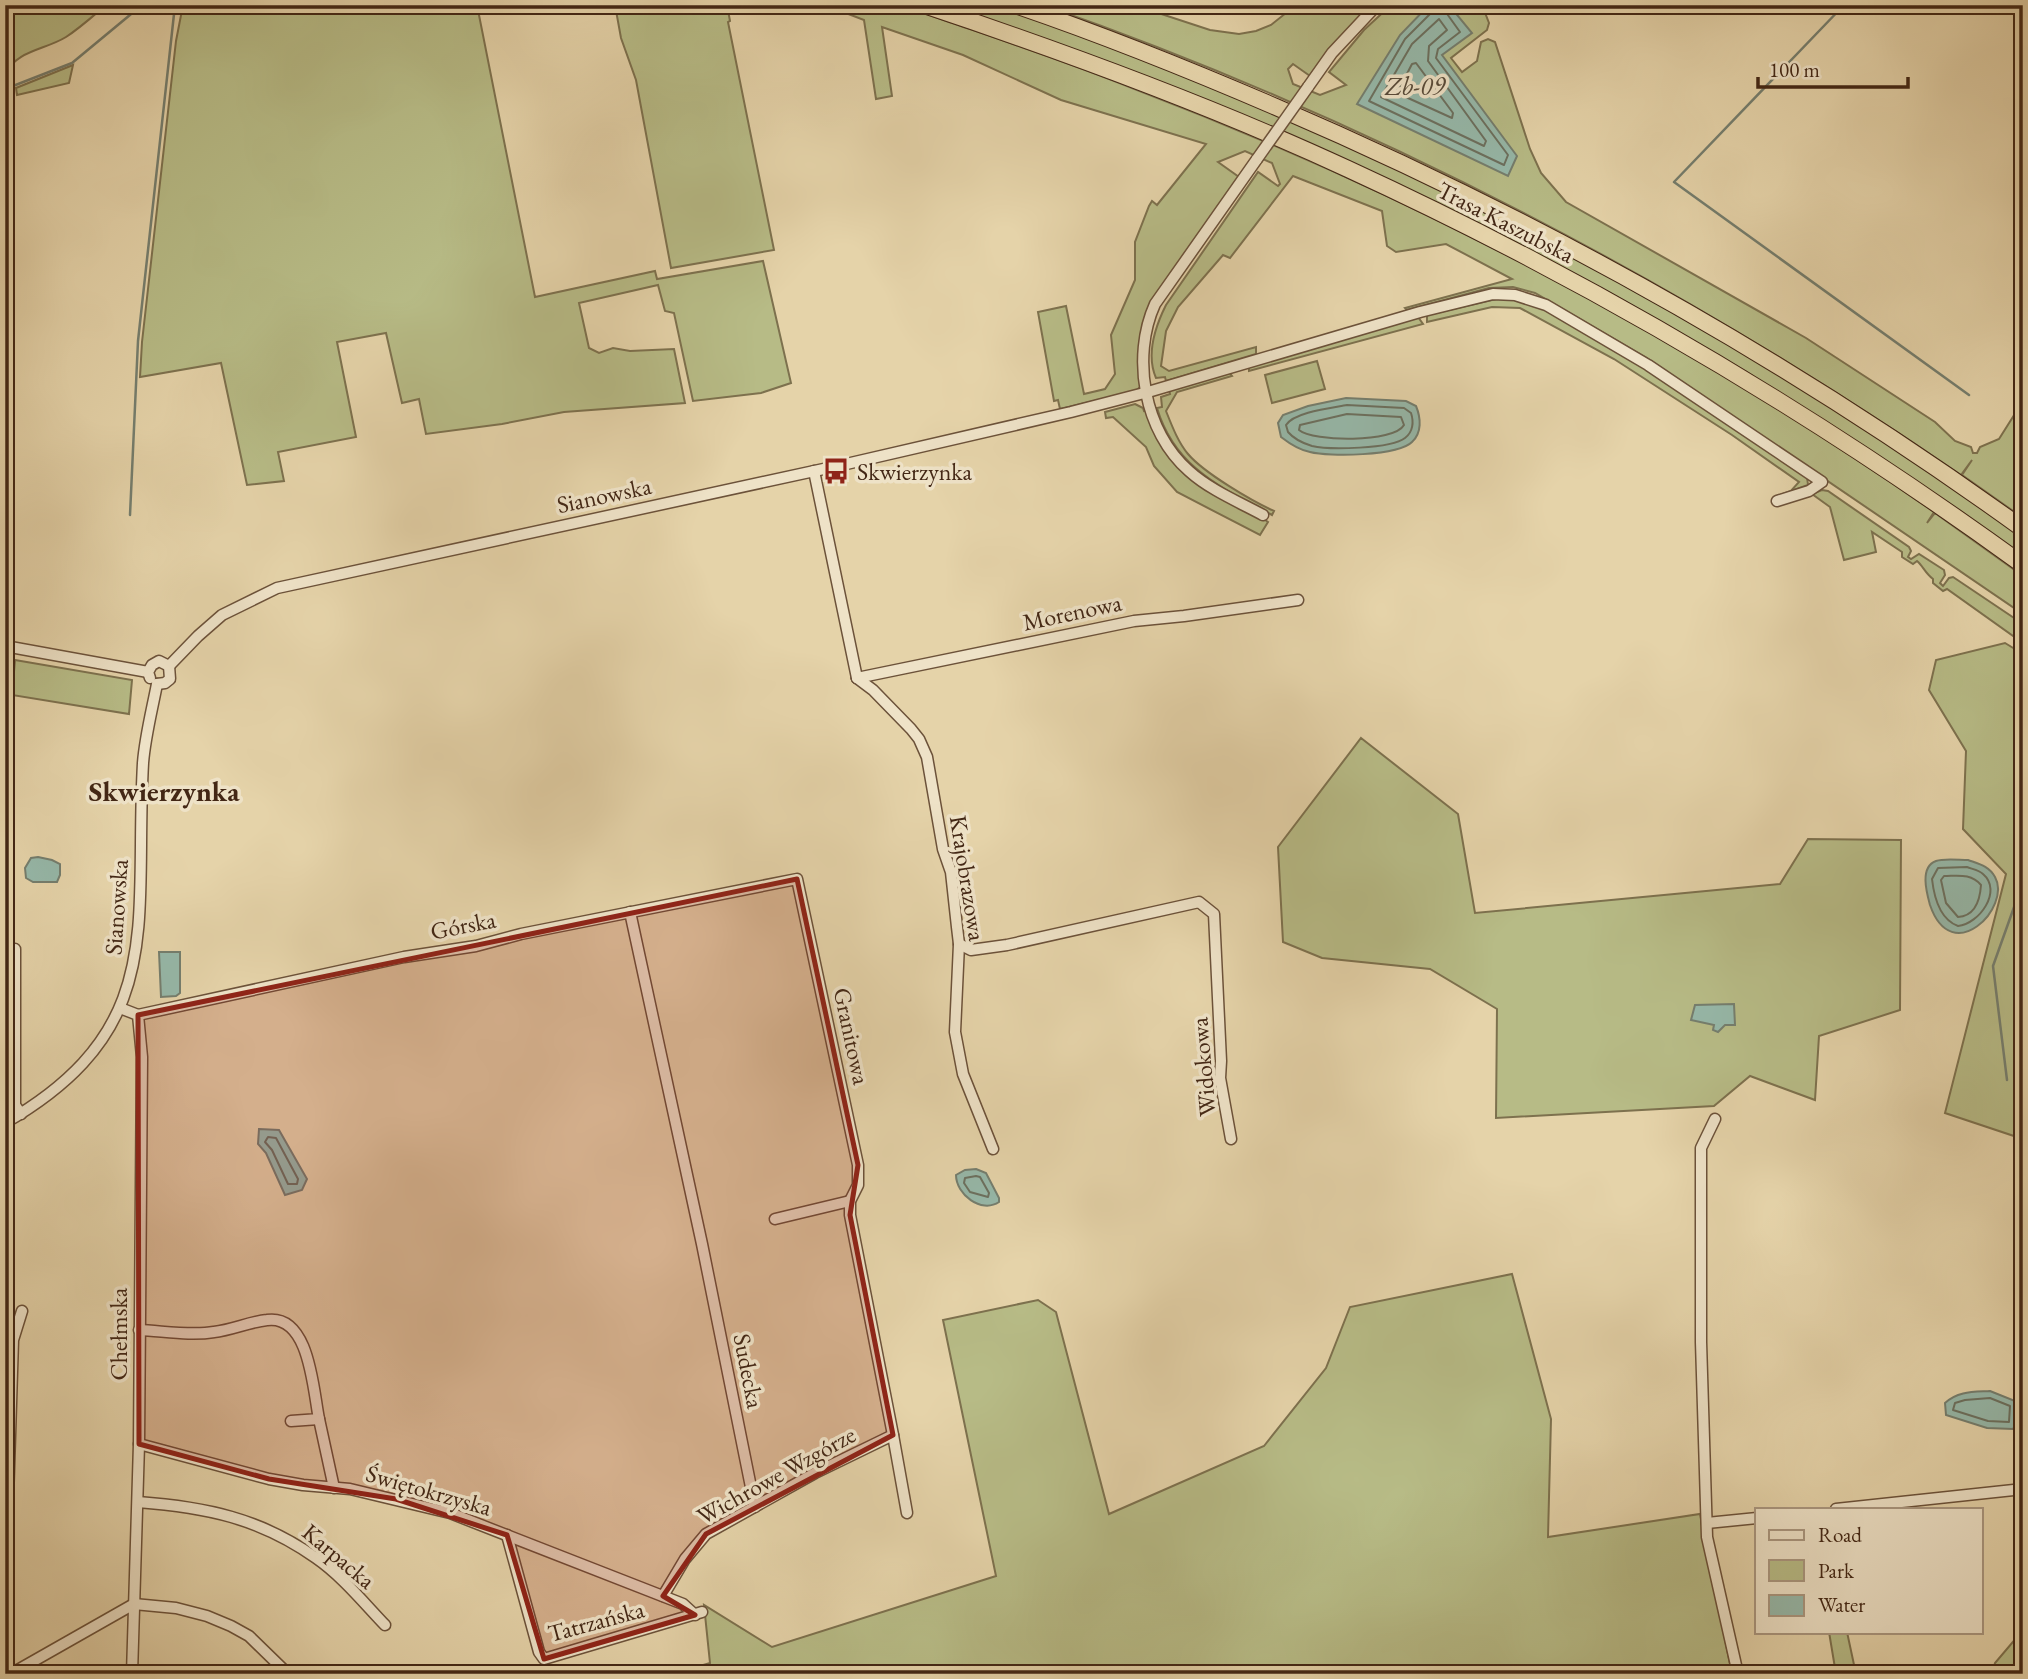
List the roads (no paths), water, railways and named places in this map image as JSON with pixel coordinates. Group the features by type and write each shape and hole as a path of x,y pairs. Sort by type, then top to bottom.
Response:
{"highway":[{"name":"Trasa Kaszubska","path":"924,5 1072,55 1208,109 1346,168 1461,223 1604,298 1699,352 1913,487 2023,565"},
{"name":"Trasa Kaszubska","path":"1015,5 1219,82 1357,142 1474,198 1615,271 1714,328 1935,468 2023,529"}],"street":[{"path":"1263,515 1208,485 1181,464 1159,430 1143,376 1145,330 1155,304 1332,53 1377,5"},
{"name":"Sianowska","path":"170,666 222,615 277,588 1071,412 1482,296 1515,295 1546,305 1648,365 1822,482 1809,491 1777,500"},
{"path":"814,471 858,678"},
{"name":"Morenowa","path":"858,678 1134,621 1298,600"},
{"path":"5,646 148,672"},
{"path":"159,661 170,666 170,679 157,684 148,672 152,665 159,661"},
{"name":"Krajobrazowa","path":"858,678 911,729 927,757 943,849 951,872 959,944 956,1032 961,1063 993,1149"},
{"name":"Sianowska","path":"5,1123 60,1086 91,1056 120,1008 132,974 139,936 144,760 157,684"},
{"name":"Górska","path":"138,1015 404,957 476,946 522,934 797,879"},
{"name":"Granitowa","path":"797,879 858,1165 858,1185 850,1202"},
{"name":"Widokowa","path":"959,944 971,950 1007,945 1199,902 1214,914 1220,1078 1231,1139"},
{"name":"Sudecka","path":"629,912 702,1244 755,1507"},
{"path":"15,948 15,1105 21,1114"},
{"path":"120,1008 138,1015"},
{"name":"Chełmska","path":"132,1674 139,1444 142,1057 138,1015"},
{"path":"1715,1119 1701,1147 1701,1342 1707,1537 1738,1674"},
{"path":"775,1219 850,1202"},
{"name":"Wichrowe Wzgórze","path":"850,1202 850,1214 907,1513"},
{"path":"5,1594 13,1340 22,1311"},
{"path":"139,1330 212,1333 268,1320 279,1320 291,1326 301,1340 308,1360 334,1488"},
{"path":"291,1420 318,1419"},
{"name":"Wichrowe Wzgórze","path":"663,1596 685,1559 706,1534 815,1473 893,1435"},
{"name":"Świętokrzyska","path":"139,1444 269,1479 396,1499 450,1513 683,1604 699,1613"},
{"path":"1845,1508 2023,1489"},
{"name":"Karpacka","path":"138,1502 218,1512 252,1522 275,1533 317,1559 350,1588 385,1625"},
{"path":"1707,1523 1755,1518"},
{"name":"Tatrzańska","path":"507,1535 539,1652 544,1659 699,1613"},
{"path":"5,1663 8,1669 16,1671 134,1604 176,1608 231,1626 249,1636 288,1674"}],"water":[{"name":"Zb-09","path":"1429,5 1449,5 1472,33 1442,55 1517,156 1508,176 1357,104 1400,35"},
{"path":"1346,398 1406,401 1416,406 1420,420 1418,434 1404,447 1379,453 1347,455 1306,451 1281,437 1278,423 1283,415 1308,406"},
{"path":"38,857 60,864 57,882 33,882 26,878 25,868 31,858"},
{"path":"1968,860 1993,873 1998,889 1995,903 1988,916 1977,926 1965,932 1952,932 1940,923 1930,905 1926,888 1927,869 1936,861"},
{"path":"159,952 180,952 180,993 176,996 161,997"},
{"path":"1734,1004 1735,1025 1725,1025 1718,1032 1713,1030 1714,1025 1691,1020 1695,1005"},
{"path":"259,1129 279,1130 307,1179 302,1190 285,1195 266,1153 258,1144"},
{"path":"976,1169 986,1173 999,1202 985,1206 977,1204 960,1189 956,1175 965,1170"},
{"path":"1990,1391 2015,1401 2018,1415 2013,1429 1987,1428 1946,1415 1945,1403 1955,1396"}],"waterway":[{"path":"13,86 72,63 142,5"},
{"path":"130,515 138,341 175,5"},
{"path":"1844,5 1674,182 1969,395"},
{"path":"2007,1080 1993,966 2023,882"},
{"path":"2014,1674 2023,1653"}],"place":[{"name":"Skwierzynka","path":"836,471"}],"district":[{"name":"Skwierzynka","path":"164,791"}]}
